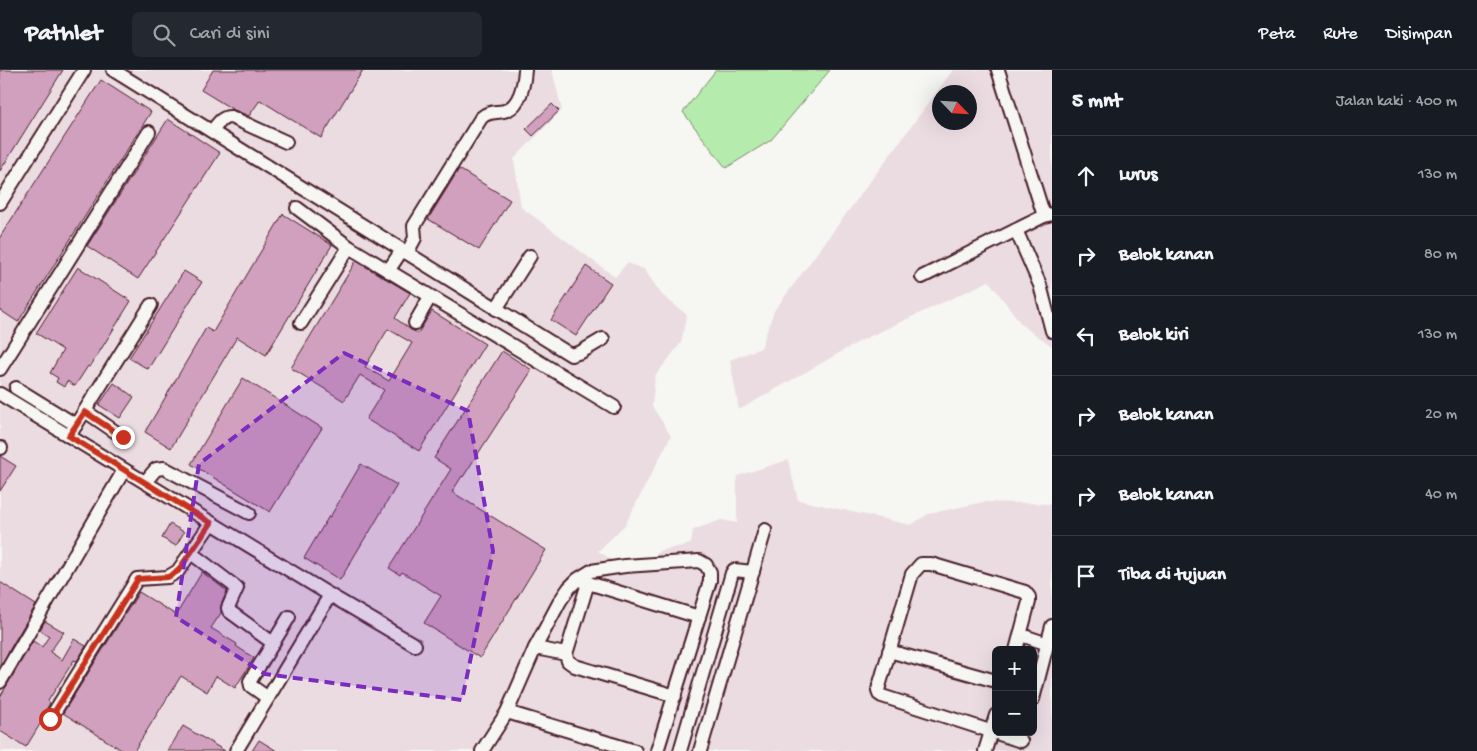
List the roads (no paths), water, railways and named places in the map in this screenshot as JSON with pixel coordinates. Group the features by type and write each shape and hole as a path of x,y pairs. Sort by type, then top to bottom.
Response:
{"street":[{"path":"0,203 84,70"},
{"path":"113,70 571,355 581,352 604,339"},
{"path":"388,272 415,238 414,226 481,118 490,112 505,111 511,108 522,91 525,70"},
{"path":"922,277 1048,215 998,70"},
{"path":"212,131 227,116 286,142"},
{"path":"0,369 149,132"},
{"path":"297,208 349,248 614,407"},
{"path":"1016,230 1040,285 1052,330"},
{"path":"301,323 349,248"},
{"path":"496,309 530,256"},
{"path":"415,323 430,297"},
{"path":"73,431 151,305"},
{"path":"16,388 124,470 415,645"},
{"path":"0,394 73,431"},
{"path":"85,412 123,437"},
{"path":"145,482 156,469 164,468 249,513"},
{"path":"0,682 124,470"},
{"path":"50,719 138,579 168,577 178,571 211,523"},
{"path":"700,751 765,530"},
{"path":"191,553 237,588 228,608 229,611 273,643"},
{"path":"482,751 499,728 535,648 569,588 583,581 592,571 625,566 699,561 706,565 710,572 710,581 658,751"},
{"path":"1017,646 1030,602 1025,592 931,564 921,564 912,574 878,686 879,694 882,696 1021,741"},
{"path":"680,751 732,573 734,570 753,572"},
{"path":"583,581 699,618"},
{"path":"583,581 566,654 568,661 575,666 675,696"},
{"path":"236,751 330,595"},
{"path":"268,698 251,686 250,681 289,617"},
{"path":"1037,691 1047,668 1048,644 1052,626"},
{"path":"1021,635 1048,644"},
{"path":"535,648 566,654"},
{"path":"889,652 992,680"},
{"path":"507,712 635,751"},
{"path":"985,751 992,728"}]}
